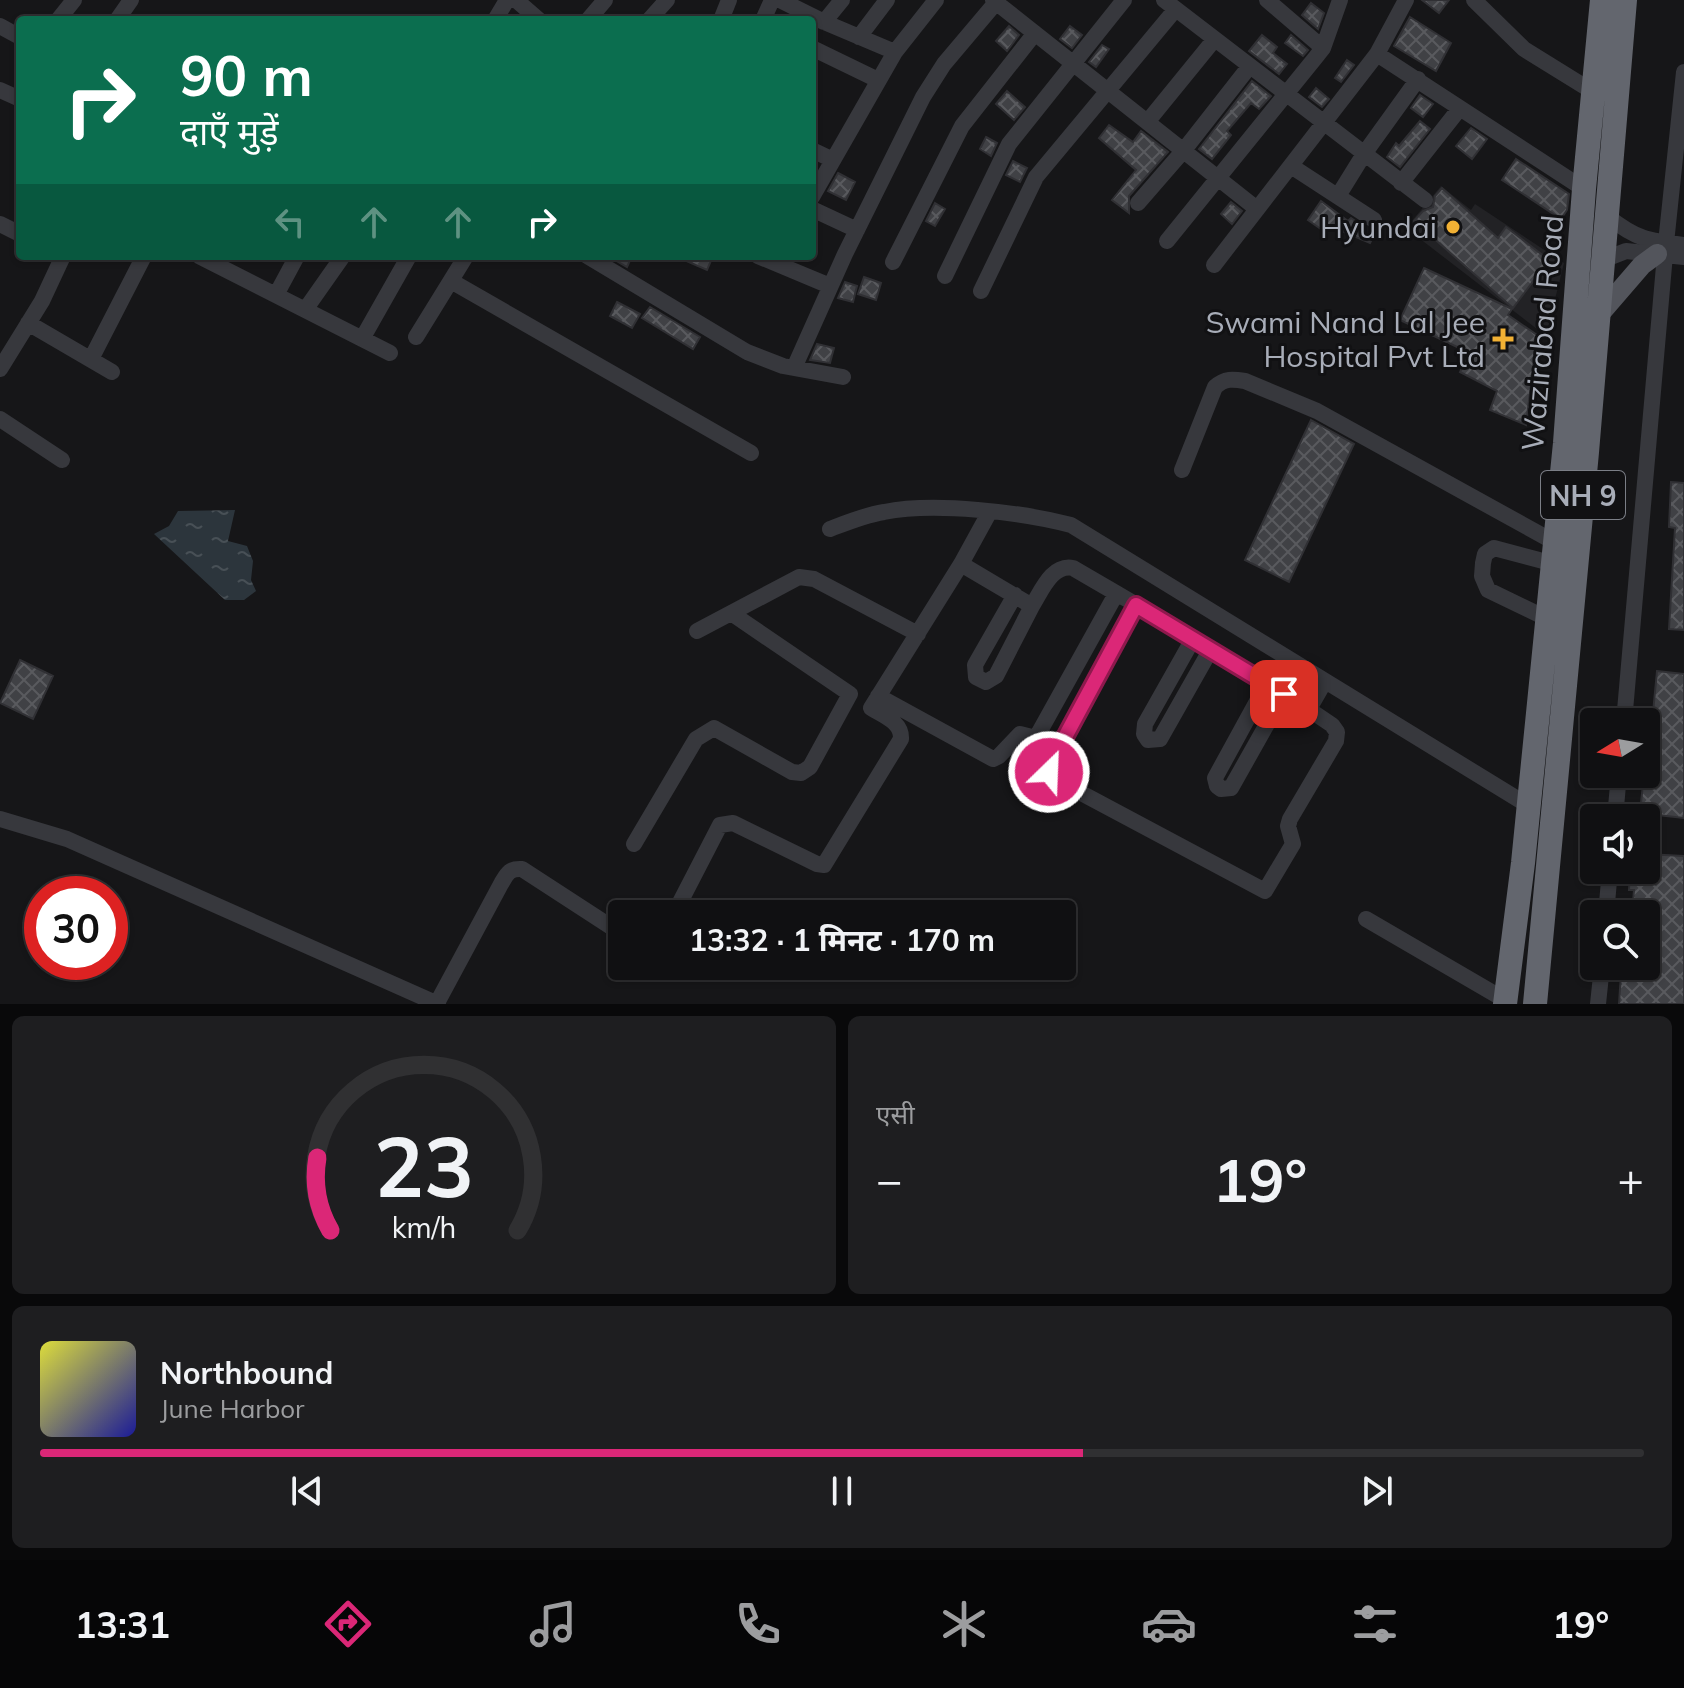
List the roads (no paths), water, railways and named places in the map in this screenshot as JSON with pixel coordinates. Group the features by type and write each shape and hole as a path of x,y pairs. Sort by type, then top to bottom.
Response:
{"highway":[{"name":"Wazirabad Road","path":"1535,1004 1584,189 1602,0"},
{"name":"Wazirabad Road","path":"1505,998 1548,619 1561,559 1598,316 1625,0"}],"main road":[{"path":"1598,316 1642,265 1663,251"}],"street":[{"path":"516,0 534,16"},
{"path":"591,16 605,0"},
{"path":"653,16 667,0"},
{"path":"780,0 803,5 824,22 895,52"},
{"path":"824,22 842,0"},
{"path":"859,37 887,0"},
{"path":"816,190 895,52 936,0"},
{"path":"945,276 1009,144 1124,0"},
{"path":"1267,0 1323,48"},
{"path":"1167,241 1323,48 1340,0"},
{"path":"1214,265 1377,54 1406,0"},
{"path":"1474,0 1524,49 1595,93"},
{"path":"794,368 830,286 931,82 996,1 1257,209"},
{"path":"981,291 1036,177 1108,91 1170,5 1425,200"},
{"path":"893,262 962,126 1035,33"},
{"path":"1148,121 1214,40"},
{"path":"816,50 878,80"},
{"path":"1377,54 1584,189"},
{"path":"1138,203 1249,67"},
{"path":"1625,708 1663,251 1684,72"},
{"path":"1338,196 1418,79"},
{"path":"1401,183 1460,108"},
{"path":"816,152 833,160"},
{"path":"1291,166 1374,220"},
{"path":"816,211 857,230"},
{"path":"1607,216 1628,233 1663,251 1684,257"},
{"path":"1603,260 1626,251 1663,251 1684,245"},
{"path":"2,363 28,323 60,260"},
{"path":"91,359 142,260"},
{"path":"207,260 390,353"},
{"path":"276,295 295,260"},
{"path":"305,310 340,260"},
{"path":"362,339 407,260"},
{"path":"416,337 464,260"},
{"path":"594,260 747,352 794,368 843,377"},
{"path":"768,260 830,286"},
{"path":"451,281 751,453"},
{"path":"28,323 112,372"},
{"path":"1182,470 1215,387 1222,381 1232,379 1317,411 1561,559"},
{"path":"0,419 62,460"},
{"path":"830,529 888,511 960,509 1047,519 1071,525 1529,806"},
{"path":"875,702 989,513"},
{"path":"1548,619 1488,590 1482,576 1483,563 1489,550 1500,547 1561,559"},
{"path":"961,564 1032,606"},
{"path":"1015,595 975,665 976,677 986,682 996,676 1032,606 1056,570 1064,566 1073,568 1211,649 1332,725 1337,732 1336,741 1290,819 1288,830 1293,844 1265,891 1053,778 1050,766 1136,605"},
{"path":"697,631 799,577 814,579 918,634"},
{"path":"1036,738 1116,594"},
{"path":"731,613 850,694 875,702 993,759 1020,734 1036,738 1058,750"},
{"path":"1193,639 1145,724 1144,734 1148,740 1154,742 1160,739 1211,649"},
{"path":"1309,709 1325,681"},
{"path":"1267,683 1215,778 1221,789 1231,788 1284,694"},
{"path":"634,844 696,739 706,732 714,728 792,772 801,773 810,767 850,694"},
{"path":"681,900 720,825 726,822 824,865 901,739 897,724 875,702"},
{"path":"0,819 67,839 438,1004 501,884 513,868 522,869 608,925"},
{"path":"1366,919 1505,998"},
{"path":"1598,1004 1601,980"}],"water":[{"path":"235,510 228,541 247,546 253,561 251,580 256,591 244,600 225,600 154,534 169,526 178,511"}],"place":[{"name":"Hyundai","path":"1453,227"},
{"name":"Swami Nand Lal Jee Hospital Pvt Ltd","path":"1503,339"}]}
